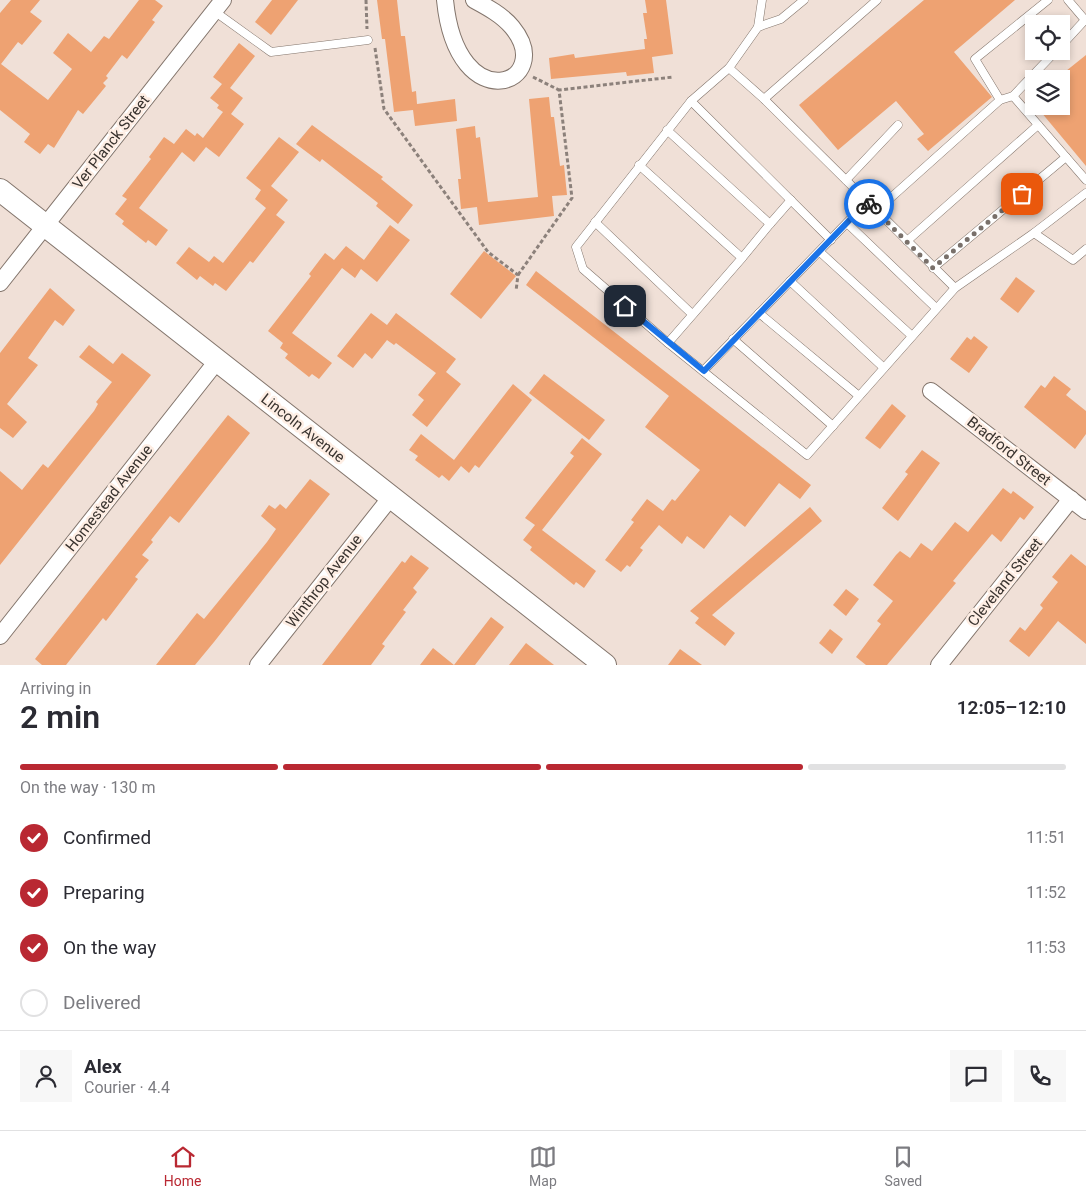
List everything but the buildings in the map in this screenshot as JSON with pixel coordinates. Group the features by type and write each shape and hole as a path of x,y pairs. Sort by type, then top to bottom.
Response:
{"street":[{"path":"445,0 453,39 469,68 480,76 495,82 511,79 520,70 523,53 518,35 504,19 474,0"},
{"name":"Ver Planck Street","path":"0,283 218,6"},
{"name":"Lincoln Avenue","path":"0,190 601,664"},
{"name":"Homestead Avenue","path":"0,636 217,361"},
{"name":"Bradford Street","path":"931,391 1086,511"},
{"name":"Winthrop Avenue","path":"258,665 391,497"},
{"name":"Cleveland Street","path":"939,665 1071,499"}],"lane":[{"path":"762,0 758,27 729,68 690,101 576,247 583,269 668,342 807,455 954,288 1034,233 1086,193"},
{"path":"758,27 781,19 804,0"},
{"path":"764,99 877,0"},
{"path":"1000,100 975,58 1048,0"},
{"path":"1068,0 1085,20 1070,36"},
{"path":"218,6 271,52 368,40"},
{"path":"876,211 1000,100 1013,96 1047,60"},
{"path":"729,68 764,99 954,288"},
{"path":"1013,96 1086,180"},
{"path":"690,101 831,240"},
{"path":"846,180 898,125"},
{"path":"907,242 1038,125"},
{"path":"667,130 770,224"},
{"path":"933,268 1066,157"},
{"path":"639,165 742,258"},
{"path":"668,342 791,200"},
{"path":"704,371 867,202"},
{"path":"595,222 692,314"},
{"path":"847,223 936,308"},
{"path":"1034,233 1073,260 1086,249"},
{"path":"820,252 912,336"},
{"path":"790,281 884,368"},
{"path":"759,313 859,396"},
{"path":"733,339 833,426"}],"path":[{"path":"366,0 365,11 368,40 377,50 384,109 488,252 518,275"},
{"path":"520,70 559,90 673,77"},
{"path":"516,291 518,275 572,198 559,90"}],"way so far":[{"path":"869,204 933,268 1022,194"}],"route":[{"path":"625,306 704,371 867,202 869,204"}]}
